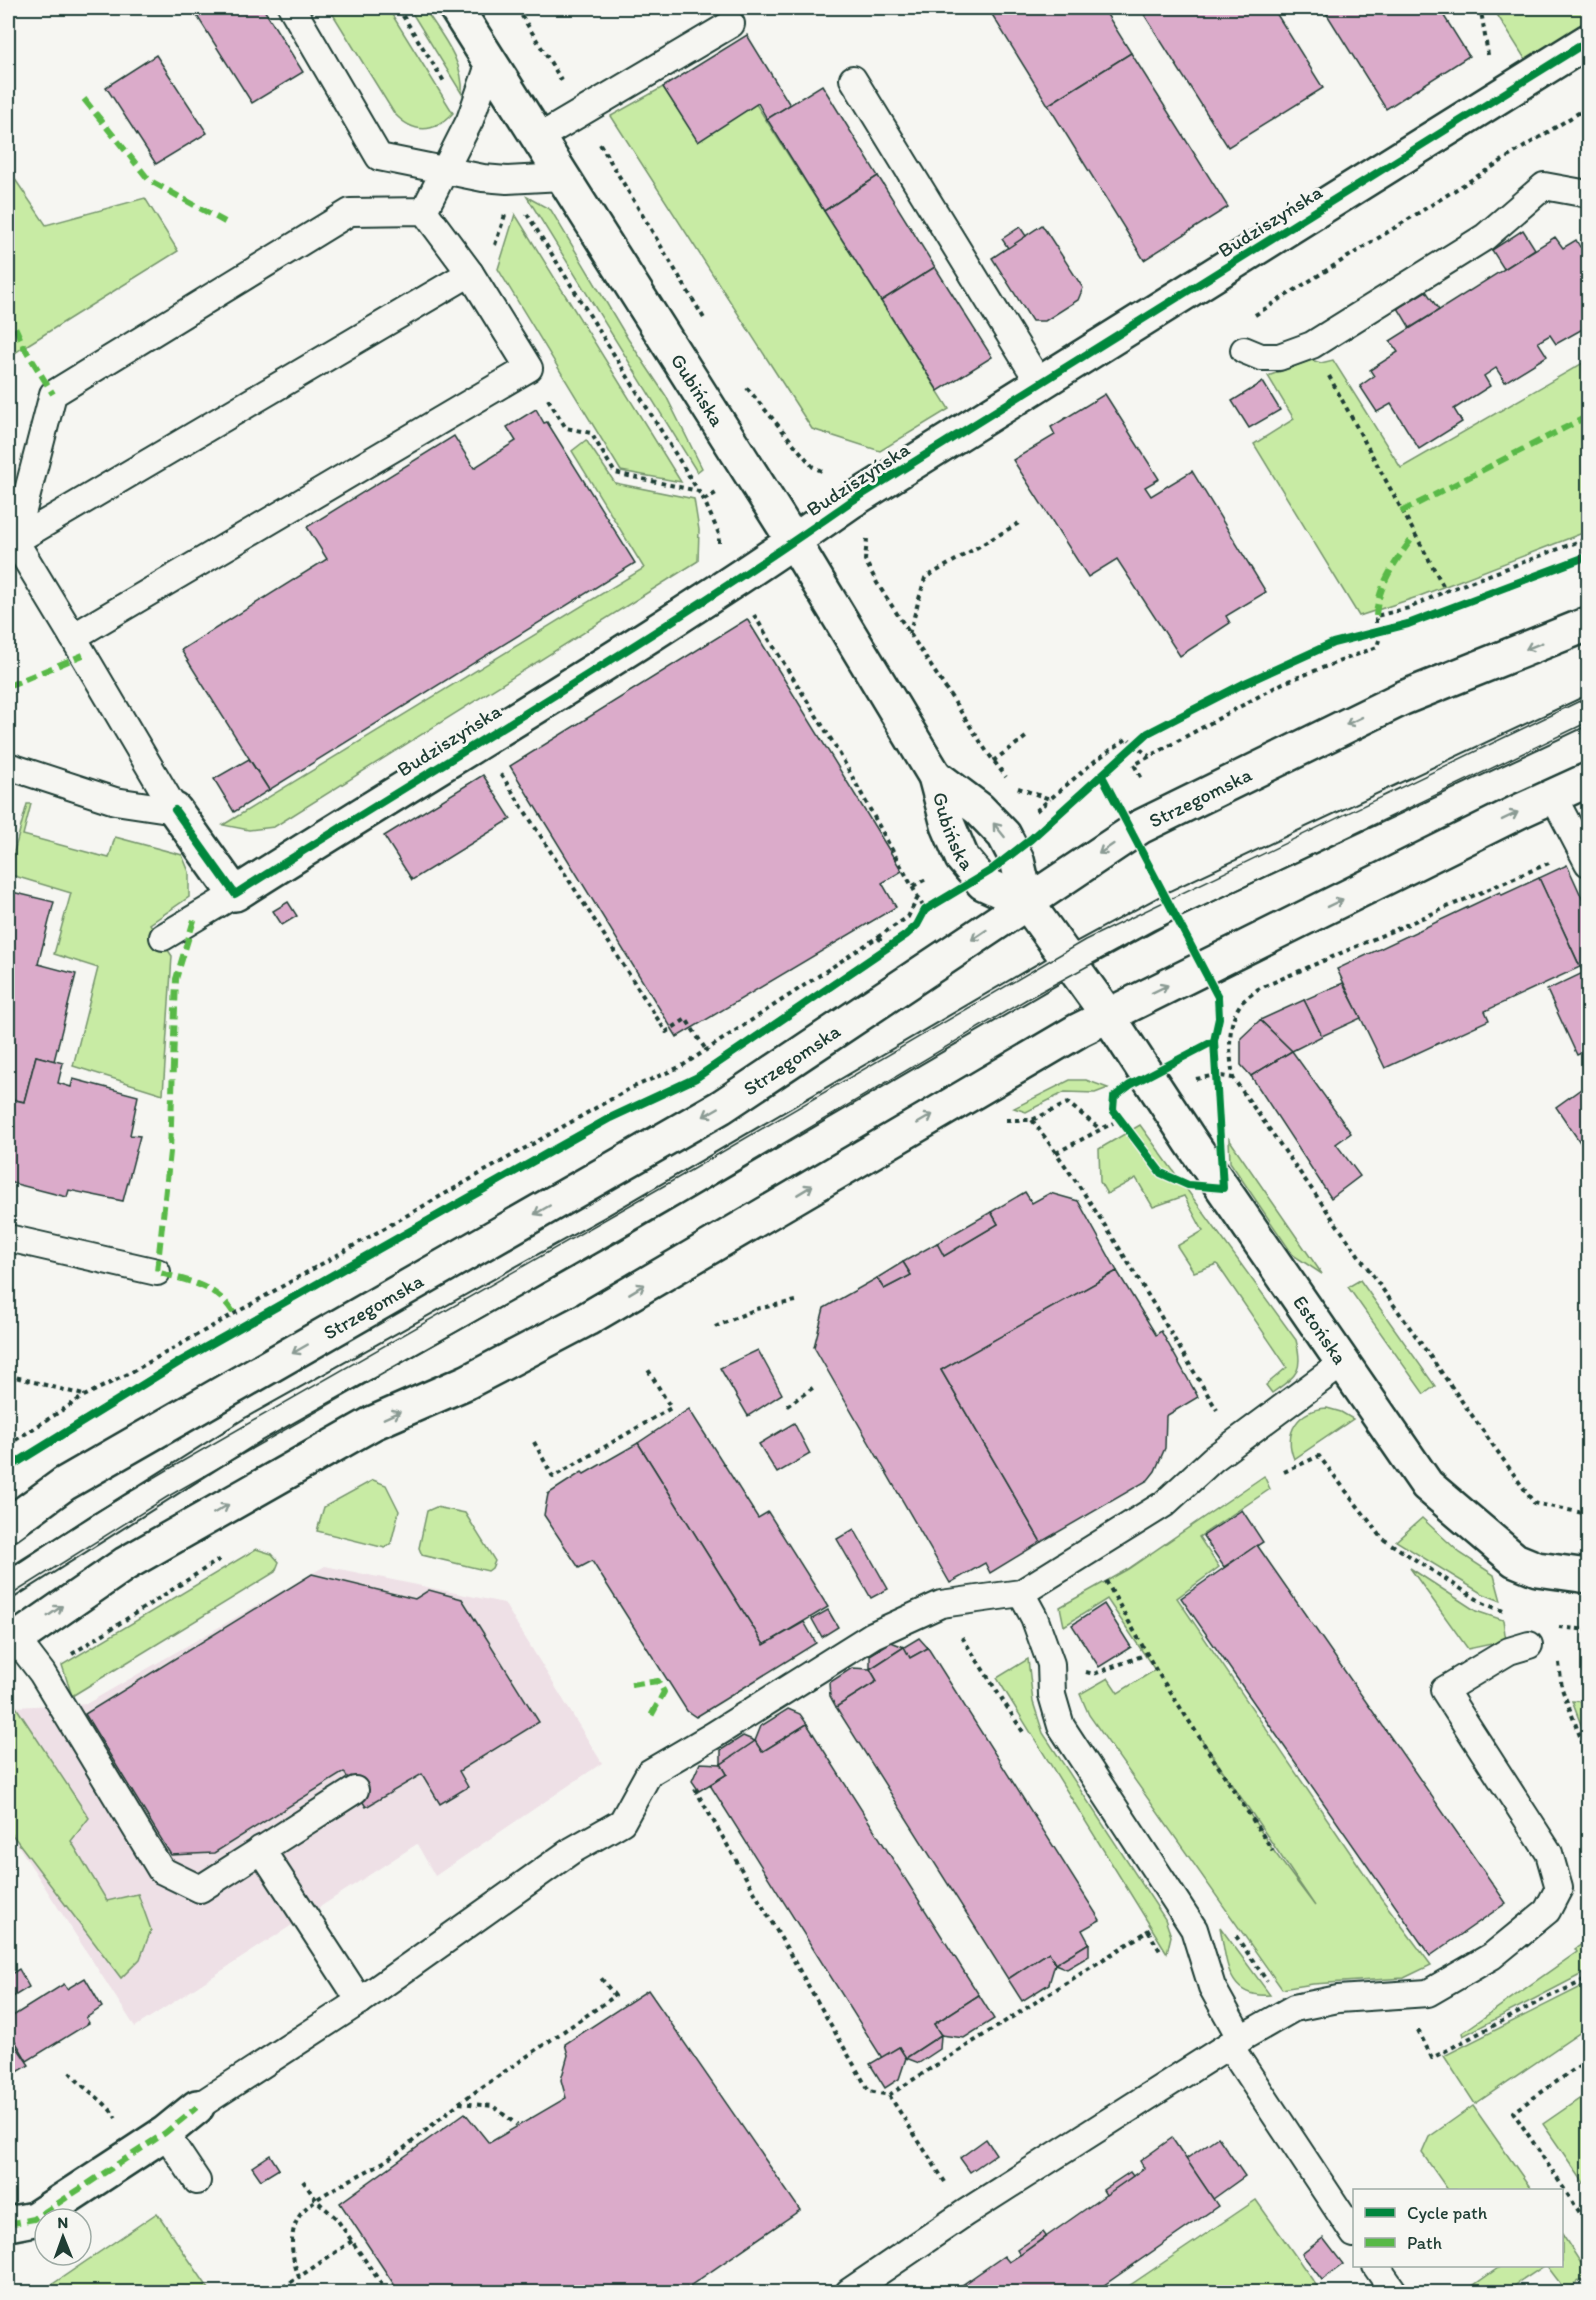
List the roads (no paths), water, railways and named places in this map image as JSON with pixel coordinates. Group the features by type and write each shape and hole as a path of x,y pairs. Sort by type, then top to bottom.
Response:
{"street":[{"name":"Gubińska","path":"456,8 794,542 935,776 948,825 962,858 978,878 1027,903"},
{"name":"Budziszyńska","path":"235,894 733,583 850,502 1588,41"},
{"name":"Strzegomska","path":"8,1525 64,1484 720,1107 1122,838 1199,797 1403,698 1588,624"},
{"name":"Gubińska","path":"935,776 979,809 1004,835 1017,860 1027,903"},
{"path":"12,1642 51,1612 136,1558 373,1423 467,1382 587,1319 1107,1014 1588,780"},
{"path":"176,810 235,894"},
{"name":"Estońska","path":"1027,903 1107,1014 1427,1485 1495,1546 1515,1560 1537,1569 1588,1576"},
{"path":"8,2224 34,2219 136,2153 197,2107"}],"lane":[{"path":"291,8 379,157 510,186 562,177"},
{"path":"538,138 731,24"},
{"path":"424,211 470,120 490,62"},
{"path":"853,79 1040,384"},
{"path":"1244,350 1261,357 1279,357 1312,345 1485,237 1544,186 1588,194"},
{"path":"73,637 529,368 475,280 424,211"},
{"path":"176,810 15,541 53,394 350,212 424,211"},
{"path":"15,541 475,280"},
{"path":"8,1585 254,1429 632,1217 1070,961 1206,889 1588,710"},
{"path":"8,769 114,801 176,810"},
{"path":"1552,796 1585,856"},
{"path":"163,937 235,894"},
{"path":"8,1238 157,1272"},
{"path":"197,2107 360,2001 571,1851 622,1822 649,1773 677,1758 873,1635 941,1604 1021,1593 1164,1504 1213,1459 1344,1362"},
{"path":"1021,1593 1034,1617 1051,1664 1052,1695 1061,1726 1194,1929 1212,1987 1235,2042 1353,2232"},
{"path":"12,1642 42,1673 161,1870 200,1888 355,1790"},
{"path":"849,2292 965,2213 1235,2042 1294,2008 1338,1999 1428,1993 1492,1956 1547,1911 1559,1888 1550,1853 1444,1690 1509,1651 1529,1645"},
{"path":"261,1849 360,2001"},
{"path":"165,2133 197,2181"},
{"path":"1377,2267 1394,2292"}],"tram line":[{"path":"8,1570 91,1515 169,1469 681,1176 1085,940 1588,697"},
{"path":"8,1597 167,1497 681,1204 1027,999 1154,930 1588,722"}]}
